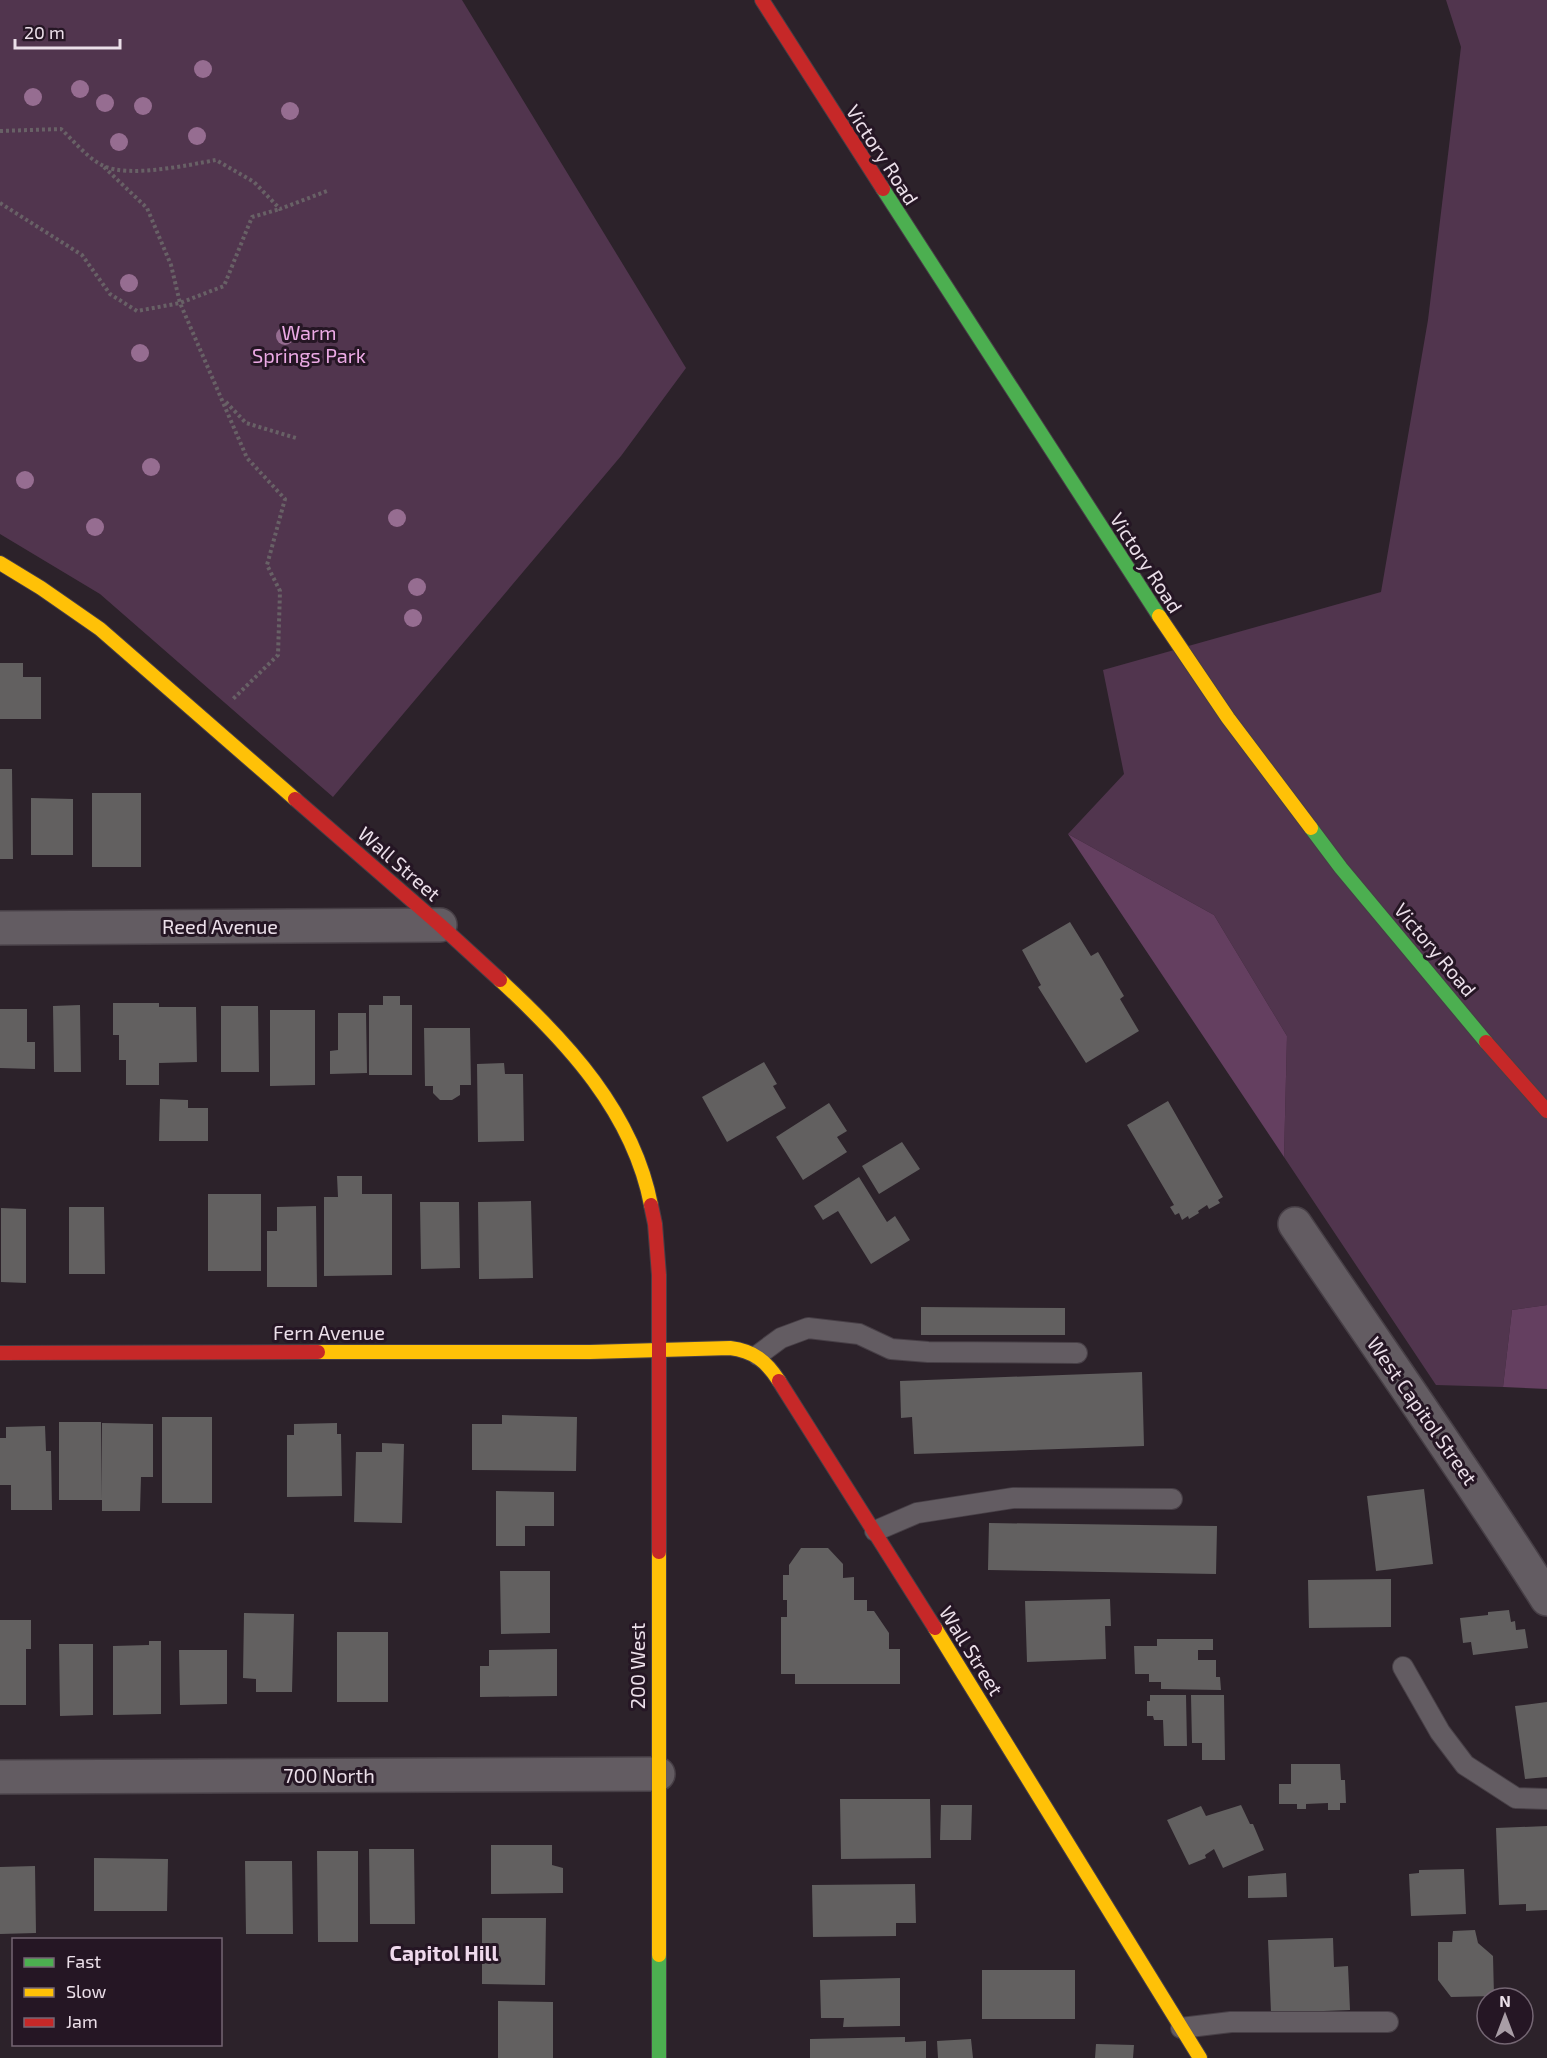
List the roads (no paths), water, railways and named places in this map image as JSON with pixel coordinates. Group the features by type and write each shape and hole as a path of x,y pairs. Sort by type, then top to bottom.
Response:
{"street":[{"name":"Victory Road","path":"762,0 824,101 1113,548 1215,700 1341,868 1503,1063 1547,1111"},
{"name":"Wall Street","path":"0,563 100,629 440,925 537,1014 576,1056 601,1089 630,1140 647,1183 655,1224 658,1275"},
{"name":"Reed Avenue","path":"0,928 440,925"},
{"name":"West Capitol Street","path":"1294,1224 1474,1485 1547,1599"},
{"name":"200 West","path":"658,1275 659,2058"},
{"path":"658,1351 722,1348 740,1349 758,1355"},
{"name":"Fern Avenue","path":"0,1353 658,1351"},
{"name":"Wall Street","path":"758,1355 772,1370 874,1532 1200,2058"},
{"name":"700 North","path":"0,1777 658,1774"}],"lane":[{"path":"758,1355 780,1338 808,1328 859,1334 891,1349 919,1352 1077,1353"},
{"path":"874,1532 917,1513 1013,1498 1172,1499"},
{"path":"1403,1667 1440,1732 1465,1766 1516,1798 1547,1799"},
{"path":"1181,2028 1231,2022 1388,2022"}],"district":[{"name":"Capitol Hill","path":"444,1954"}],"park label":[{"name":"Warm Springs Park","path":"309,344"}]}
